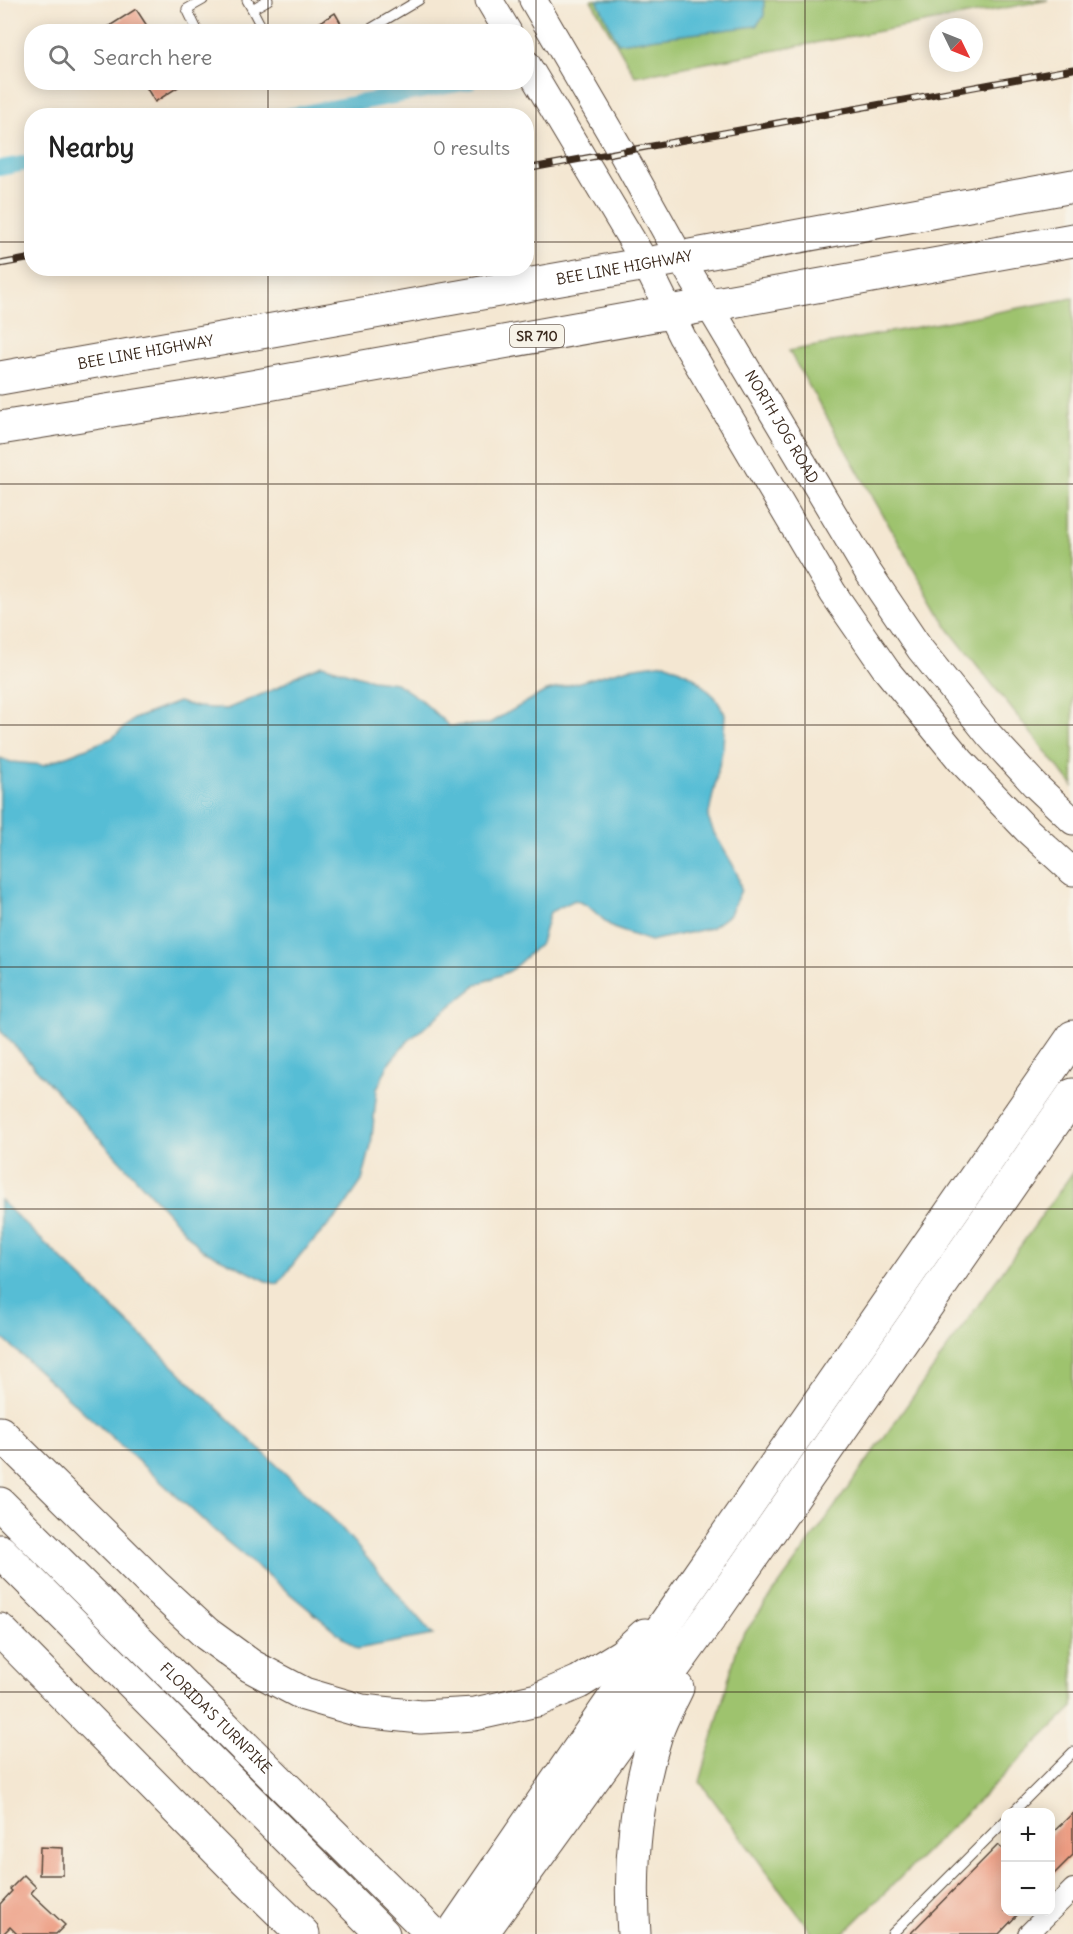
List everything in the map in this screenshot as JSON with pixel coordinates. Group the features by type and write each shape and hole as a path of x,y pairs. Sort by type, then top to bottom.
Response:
{"highway":[{"name":"BEE LINE HIGHWAY","path":"0,378 1073,186"},
{"name":"SR 710","path":"0,428 218,393 1073,240"},
{"path":"471,1928 713,1613 944,1252 1073,1037"},
{"path":"471,1928 682,1598 944,1252 1073,1095"},
{"path":"0,1433 207,1634 250,1666 304,1694 362,1711 432,1717 475,1714 537,1700 579,1682 623,1655 682,1598"},
{"name":"FLORIDA'S TURNPIKE","path":"0,1504 433,1934"},
{"path":"0,1551 383,1934"},
{"path":"634,1934 631,1893 632,1849 642,1784 656,1732 713,1613"},
{"path":"0,1630 222,1856 303,1934"}],"main road":[{"path":"489,0 503,24"},
{"name":"NORTH JOG ROAD","path":"533,0 680,257 868,572 920,649 989,735 1073,821"},
{"path":"534,76 646,264 682,337 833,593 887,671 961,761 1026,829 1073,873"}],"street":[{"path":"1028,1934 1073,1889"}],"lane":[{"path":"182,0 194,24"},
{"path":"187,9 203,0"},
{"path":"260,24 249,4 268,0"},
{"path":"378,24 419,0"},
{"path":"1017,1808 1073,1752"},
{"path":"892,1934 1001,1824"}],"green space":[{"path":"591,0 1048,0 950,18 929,18 929,22 635,76"},
{"path":"1073,298 1073,786 949,630 789,351"},
{"path":"1073,1172 1073,1707 843,1934 813,1934 700,1782 739,1641"}],"water":[{"path":"597,0 764,0 764,16 756,26 618,43"},
{"path":"665,663 692,676 715,697 725,714 723,747 708,818 738,876 741,890 730,914 711,928 650,941 613,928 588,906 575,900 550,912 541,943 510,971 478,984 409,1040 389,1063 377,1089 371,1146 362,1181 340,1213 301,1254 278,1284 269,1282 201,1249 0,1030 0,758 11,762 44,765 112,738 134,719 178,702 197,707 227,709 277,688 300,674 322,665 372,680 396,683 420,699 449,726 488,724 544,692 629,668"},
{"path":"0,1200 338,1524 433,1635 357,1649 225,1540 0,1336"}],"building":[{"path":"136,9 146,24 113,24"},
{"path":"335,13 341,24 317,24"},
{"path":"148,90 174,90 155,102"},
{"path":"1073,1813 1073,1855 1055,1873 1055,1862 1055,1830"},
{"path":"998,1845 1001,1848 1001,1916 1016,1916 999,1934 910,1934"},
{"path":"40,1847 63,1848 63,1875 39,1875"},
{"path":"24,1875 36,1887 31,1893 65,1925 56,1934 17,1934 10,1927 0,1934 0,1904 12,1891 10,1889"}],"waterway":[{"path":"331,108 426,90"},
{"path":"0,168 24,164"}],"railway":[{"path":"534,168 1073,69"},
{"path":"0,264 24,260"}]}
